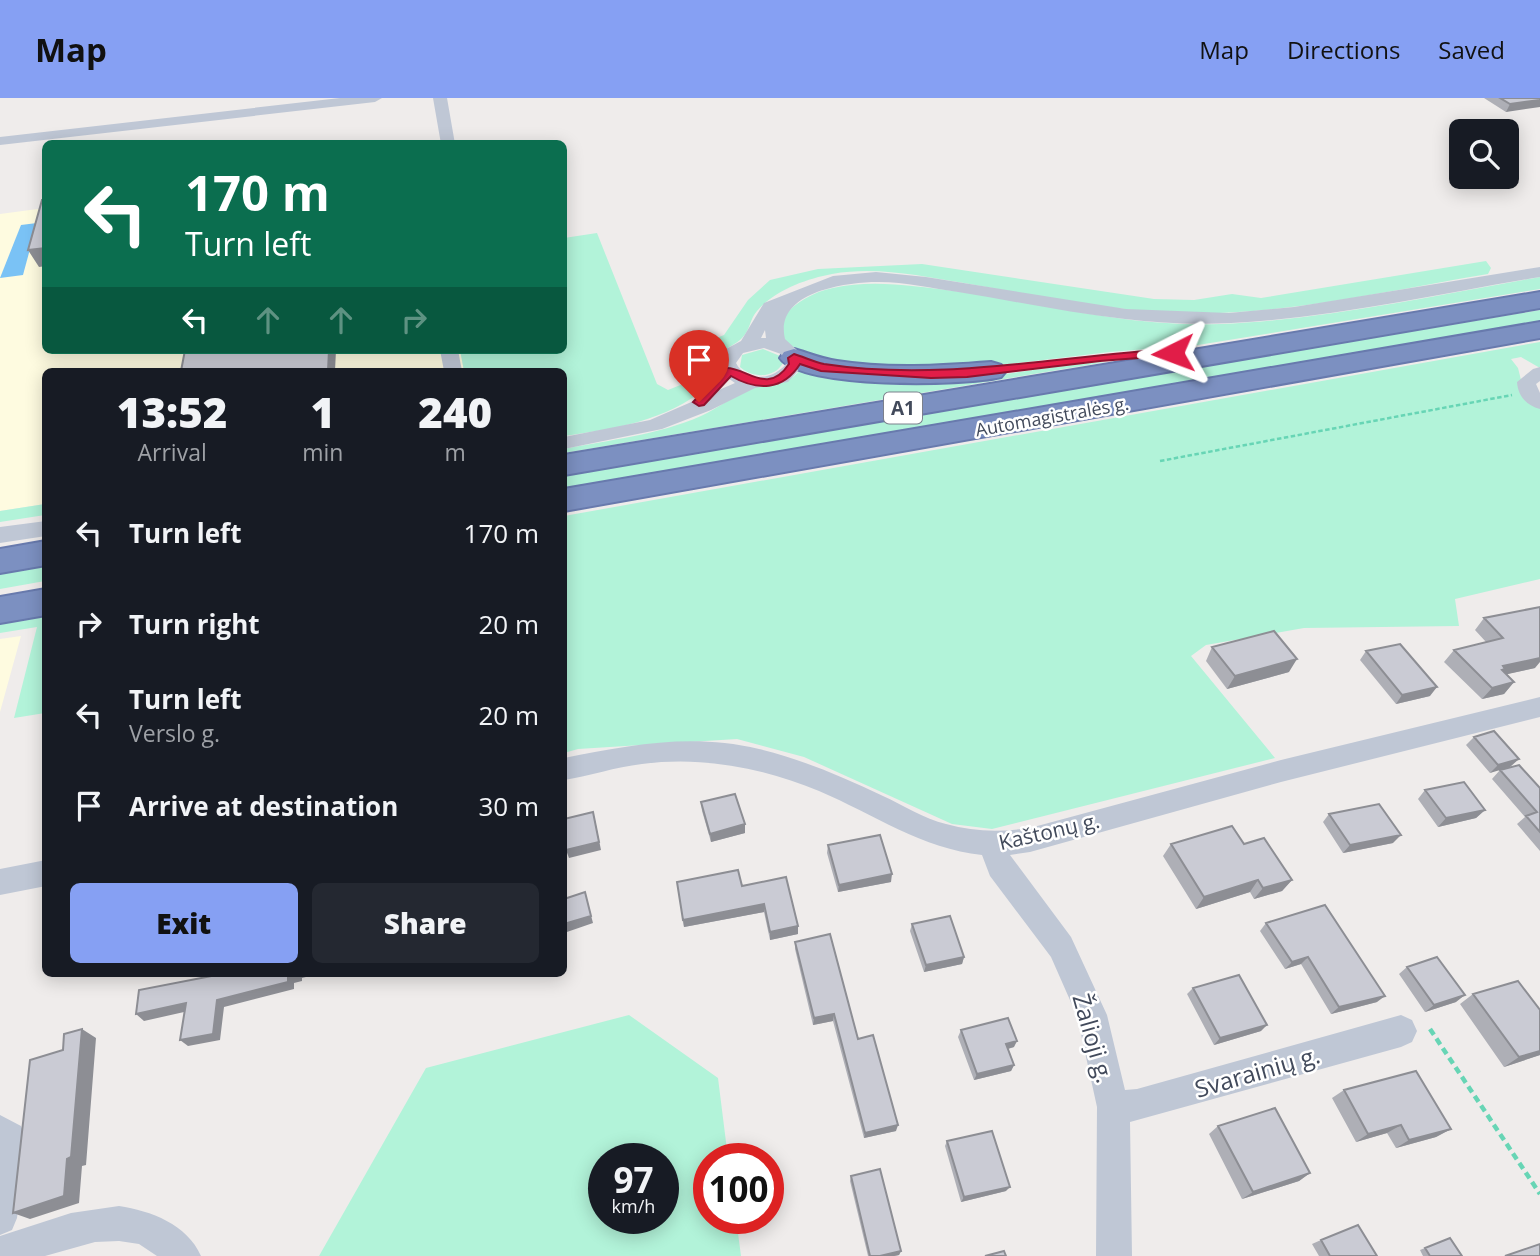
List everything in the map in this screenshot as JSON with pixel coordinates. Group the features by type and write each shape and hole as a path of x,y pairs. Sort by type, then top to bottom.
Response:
{"highway":[{"path":"787,352 821,367 894,374 967,374 1224,346 1540,295"},
{"name":"Automagistralės g.","path":"567,464 1540,300"},
{"name":"Automagistralės g.","path":"567,499 1540,330"},
{"path":"0,561 42,554"},
{"path":"0,598 42,591"},
{"path":"0,610 42,603"}],"street":[{"path":"0,141 376,98"},
{"path":"440,98 447,140"},
{"path":"748,344 770,307 833,281 876,277 926,282 1126,314 1229,318 1294,312 1540,272"},
{"path":"729,370 740,379 753,382 770,382 787,375 795,364 774,337 775,321 792,297"},
{"path":"682,414 715,388 729,370 728,357 739,347 764,343 787,352"},
{"path":"1534,398 1526,382 1540,373"},
{"path":"567,442 632,431 682,414 753,382"},
{"path":"0,536 42,529"},
{"name":"Kaštonų g.","path":"567,767 644,753 718,752 752,758 787,766 825,780 934,833 951,839 993,845 1030,840 1281,771 1540,707"},
{"name":"Žalioji g.","path":"993,845 1000,867 1046,924 1072,969 1092,1014 1114,1107 1114,1256"},
{"path":"0,882 42,874"},
{"name":"Svarainių g.","path":"1114,1107 1137,1105 1415,1030"},
{"path":"0,1132 9,1138 0,1218"},
{"path":"0,1254 87,1226 122,1221 155,1234 183,1256"}],"path":[{"path":"1160,461 1534,398"},
{"path":"1415,1030 1540,1194"}],"shaded area":[{"path":"42,208 42,354 461,354 463,368 42,368 42,504 0,511 0,214"},
{"path":"21,636 0,712 0,639"}],"green space":[{"path":"597,233 657,384 668,390 683,384 694,372 707,342 724,335 748,300 770,280 818,269 922,264 1154,299 1194,300 1232,294 1261,298 1486,261 1491,268 1488,274 1332,301 1213,313 1121,309 898,273 865,271 832,274 792,286 764,304 755,314 745,335 721,354 707,387 691,399 639,422 567,436 567,368 463,368 461,354 567,354 567,238"},
{"path":"1540,277 1540,289 1198,345 1109,352 952,371 813,361 783,341 783,316 812,295 848,285 893,284 987,296 1087,314 1154,322 1221,324 1300,318"},
{"path":"1540,310 1540,323 567,492 567,472"},
{"path":"1540,342 1540,368 1521,357 1511,359 1518,368 1525,396 1540,408 1540,579 1455,599 1459,626 1304,628 1206,645 1191,656 1275,758 992,829 952,824 804,757 737,739 578,749 567,752 567,515"},
{"path":"763,349 780,356 783,363 774,372 757,375 740,367 742,355"},
{"path":"1106,362 567,452 567,448 685,423 746,391 785,381 801,368 992,376"},
{"path":"42,504 42,515 0,522 0,511"},
{"path":"42,561 42,582 0,589 0,568"},
{"path":"42,608 42,713 14,718 37,627 0,633 0,615"},
{"path":"629,1015 718,1078 726,1143 693,1143 693,1234 738,1234 741,1256 319,1256 426,1068"}],"water":[{"path":"37,223 23,275 0,278 21,225"}],"building":[{"path":"1500,98 1540,98 1540,100 1510,104"},
{"path":"42,200 42,248 28,250"},
{"path":"184,354 329,354 328,368 182,368"},
{"path":"1540,607 1540,658 1503,666 1505,669 1502,670 1514,682 1492,688 1454,650 1503,638 1484,618"},
{"path":"1274,631 1297,659 1235,676 1212,647"},
{"path":"1400,644 1437,687 1402,695 1366,651"},
{"path":"1494,731 1519,759 1498,765 1474,737"},
{"path":"1519,765 1540,788 1540,832 1526,816 1537,812 1500,770"},
{"path":"1464,782 1485,810 1446,818 1425,790"},
{"path":"735,794 745,824 710,834 701,802"},
{"path":"1379,804 1401,835 1350,845 1329,814"},
{"path":"593,812 599,842 567,850 567,818"},
{"path":"1232,826 1244,844 1264,838 1292,880 1263,888 1258,880 1204,897 1171,844"},
{"path":"880,835 892,874 839,885 828,845"},
{"path":"738,870 742,886 786,877 798,926 770,932 764,904 683,920 677,882"},
{"path":"585,892 591,916 567,923 567,898"},
{"path":"1325,905 1385,996 1339,1007 1308,957 1292,962 1266,923"},
{"path":"950,916 964,957 926,965 912,924"},
{"path":"830,934 858,1039 873,1035 898,1125 865,1133 834,1014 814,1018 795,942"},
{"path":"1437,957 1465,995 1434,1005 1407,967"},
{"path":"1239,975 1267,1025 1220,1038 1193,988"},
{"path":"206,977 288,977 288,982 217,1000 213,1034 180,1040 186,1003 136,1014 139,990"},
{"path":"1518,981 1540,1010 1540,1051 1519,1057 1473,994"},
{"path":"1008,1018 1017,1041 1006,1044 1014,1065 977,1074 961,1030"},
{"path":"82,1029 71,1157 67,1159 64,1196 13,1213 30,1060 63,1050 64,1034"},
{"path":"1416,1071 1451,1129 1409,1140 1401,1125 1368,1134 1344,1090"},
{"path":"1275,1108 1310,1173 1253,1192 1218,1126"},
{"path":"992,1131 1010,1187 964,1197 947,1141"},
{"path":"880,1169 901,1251 870,1256 851,1176"},
{"path":"1358,1225 1377,1256 1330,1256 1321,1240"},
{"path":"1450,1238 1462,1256 1430,1256 1425,1248"},
{"path":"1540,1244 1540,1256 1505,1256"},
{"path":"1004,1251 1006,1256 985,1256"}],"route":[{"path":"699,402 729,370 740,379 750,382 770,382 780,379 792,370 794,358 821,367 931,375 967,374 1100,357 1173,353"}]}
